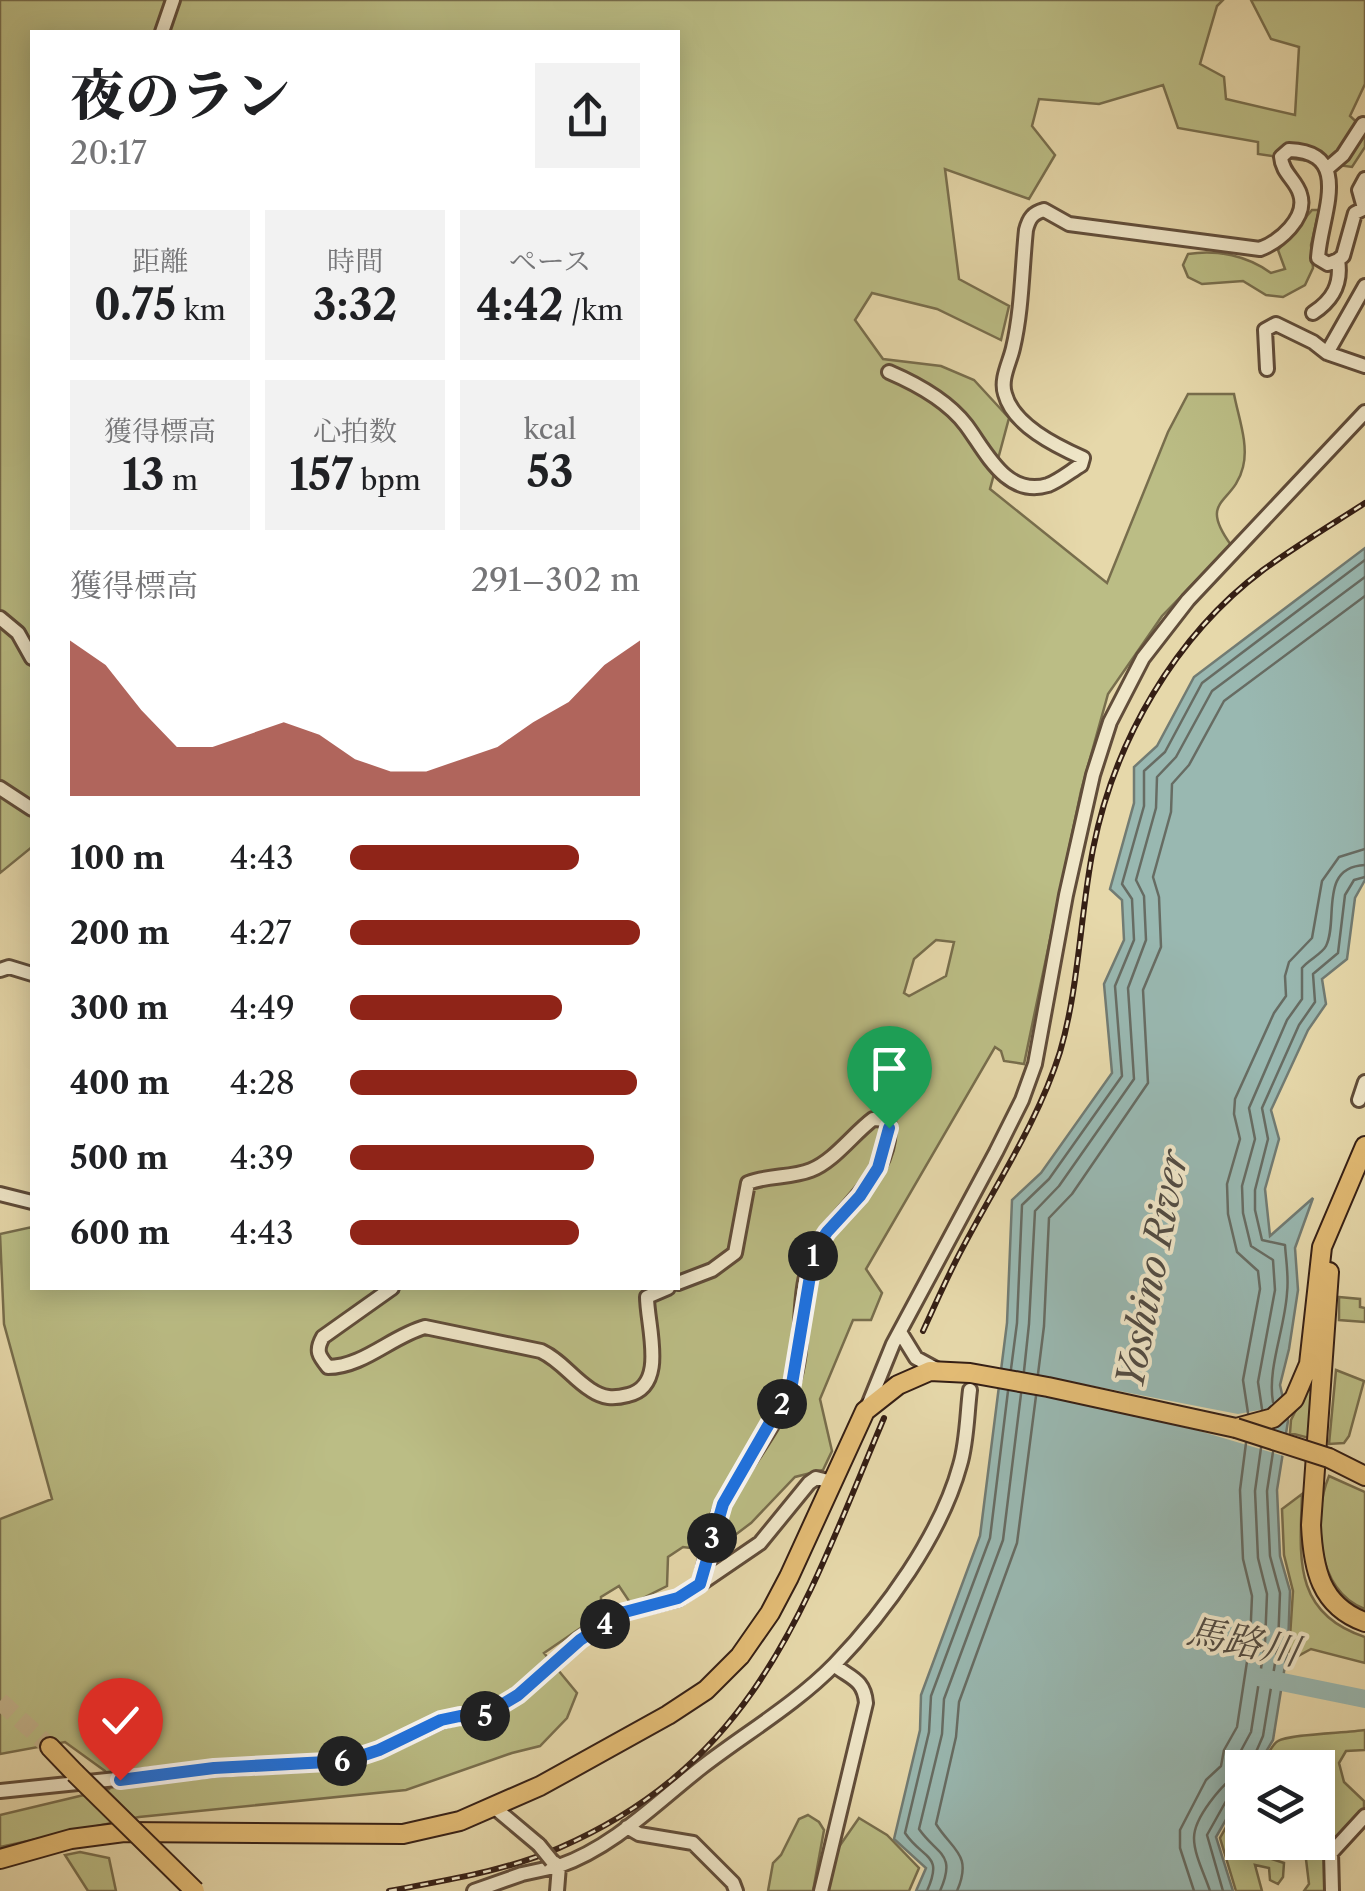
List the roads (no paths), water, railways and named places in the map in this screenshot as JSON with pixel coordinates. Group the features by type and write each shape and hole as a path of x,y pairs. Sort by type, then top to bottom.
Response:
{"highway":[{"path":"1236,1428 1264,1421 1294,1399 1308,1364 1322,1247 1365,1146"},
{"path":"1337,1212 1323,1352 1312,1550 1328,1598 1341,1611 1365,1622"},
{"path":"0,1858 70,1839 124,1832 402,1834 437,1828 495,1808 668,1715 706,1690 740,1656 770,1613 866,1410 882,1395 938,1370 1100,1396 1236,1428 1329,1458 1362,1473"},
{"path":"50,1747 195,1891"}],"street":[{"path":"163,30 173,0"},
{"path":"1328,168 1343,154 1363,124"},
{"path":"889,372 913,382 950,408 1001,473 1020,484 1048,485 1081,465 1082,458 1041,434 1015,412 1004,394 1029,219 1044,210 1069,224 1260,249 1274,244 1292,226 1299,211 1300,194 1282,165 1282,158 1289,150 1305,150 1317,154 1328,168 1329,198 1318,258 1328,264 1343,256 1355,214 1364,208 1359,190 1365,179"},
{"path":"1312,313 1326,305 1334,293 1340,276 1338,260"},
{"path":"1327,353 1365,286"},
{"path":"1267,370 1265,330 1276,324 1327,353 1365,366"},
{"path":"866,1410 882,1368 1013,1117 1035,1064 1070,878 1093,775 1110,722 1143,658 1188,600 1365,412"},
{"path":"0,618 18,632 30,654"},
{"path":"0,788 30,808"},
{"path":"0,970 9,967 30,973"},
{"path":"1359,1100 1365,1082"},
{"path":"680,1282 712,1270 735,1253 748,1183 765,1176 809,1171 873,1120 888,1120 878,1168 814,1252 792,1384 723,1504 700,1584"},
{"path":"0,1194 30,1202"},
{"path":"389,1290 323,1337 318,1356 328,1367 352,1363 410,1331 425,1327 541,1352 558,1360 586,1387 605,1398 635,1394 644,1385 653,1366 647,1297 663,1290"},
{"path":"900,1332 908,1350 938,1370"},
{"path":"474,1891 556,1864 627,1827 834,1665 904,1577 938,1522 961,1464 970,1390"},
{"path":"0,1790 214,1768 346,1761 441,1720 460,1716 480,1718 518,1695 580,1640 621,1613 678,1598 760,1543 809,1482 816,1478 832,1482"},
{"path":"821,1891 866,1703 865,1689 854,1676 834,1665"},
{"path":"495,1808 556,1864 557,1891"},
{"path":"1332,1891 1331,1853 1365,1816"},
{"path":"627,1827 639,1834 693,1843 733,1883 736,1891"}],"water":[{"name":"Yoshino River","path":"1365,548 1365,880 1355,898 1347,959 1322,979 1326,1004 1308,1030 1271,1110 1279,1139 1265,1189 1270,1236 1313,1198 1295,1248 1298,1290 1280,1385 1288,1421 1277,1490 1280,1556 1290,1591 1288,1647 1273,1740 1267,1750 1225,1750 1225,1821 1216,1837 1233,1891 916,1891 926,1868 894,1839 920,1730 921,1695 980,1536 1007,1323 1012,1200 1041,1173 1112,1073 1104,984 1124,940 1122,900 1110,889 1134,803 1134,767 1157,746 1194,677"}],"waterway":[{"name":"馬路川","path":"1258,1677 1365,1699"}],"tunnel":[{"path":"0,1701 50,1747"}],"railway":[{"path":"923,1331 1051,1078 1071,1002 1093,849 1116,770 1133,731 1176,659 1231,597 1275,561 1365,503"},
{"path":"389,1891 497,1869 559,1848 627,1812 683,1770 729,1722 767,1669 800,1612 884,1418"}]}
